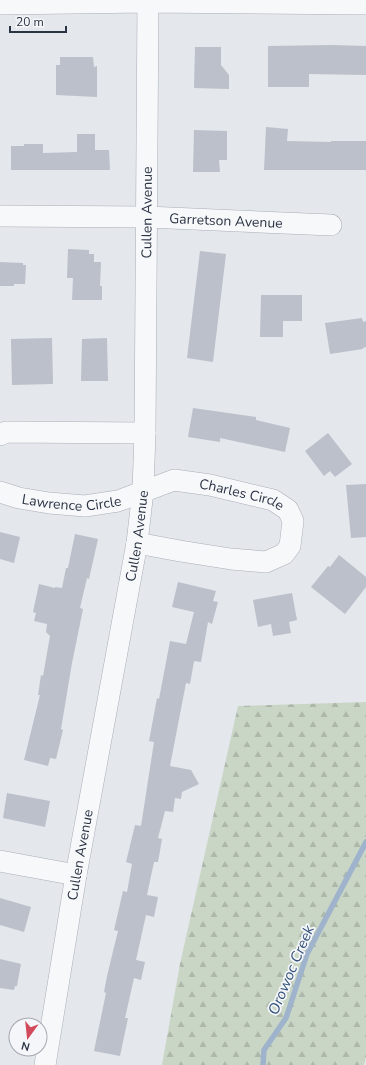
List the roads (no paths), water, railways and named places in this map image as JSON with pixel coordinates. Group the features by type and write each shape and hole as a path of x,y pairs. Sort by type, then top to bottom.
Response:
{"street":[{"path":"0,4 148,1 366,4"},
{"name":"Cullen Avenue","path":"45,1065 76,875 137,543 143,491 145,433 148,1"},
{"name":"Garretson Avenue","path":"0,216 147,217 332,225"},
{"path":"0,435 6,432 145,433"},
{"name":"Charles Circle","path":"137,543 231,559 266,562 284,554 290,546 294,521 288,510 273,500 210,485 174,480 143,491"},
{"name":"Lawrence Circle","path":"0,492 19,498 49,503 85,506 118,501 143,491"},
{"path":"0,862 76,875"}],"waterway":[{"name":"Orowoc Creek","path":"263,1065 264,1050 286,1018 307,954 366,842"}]}
